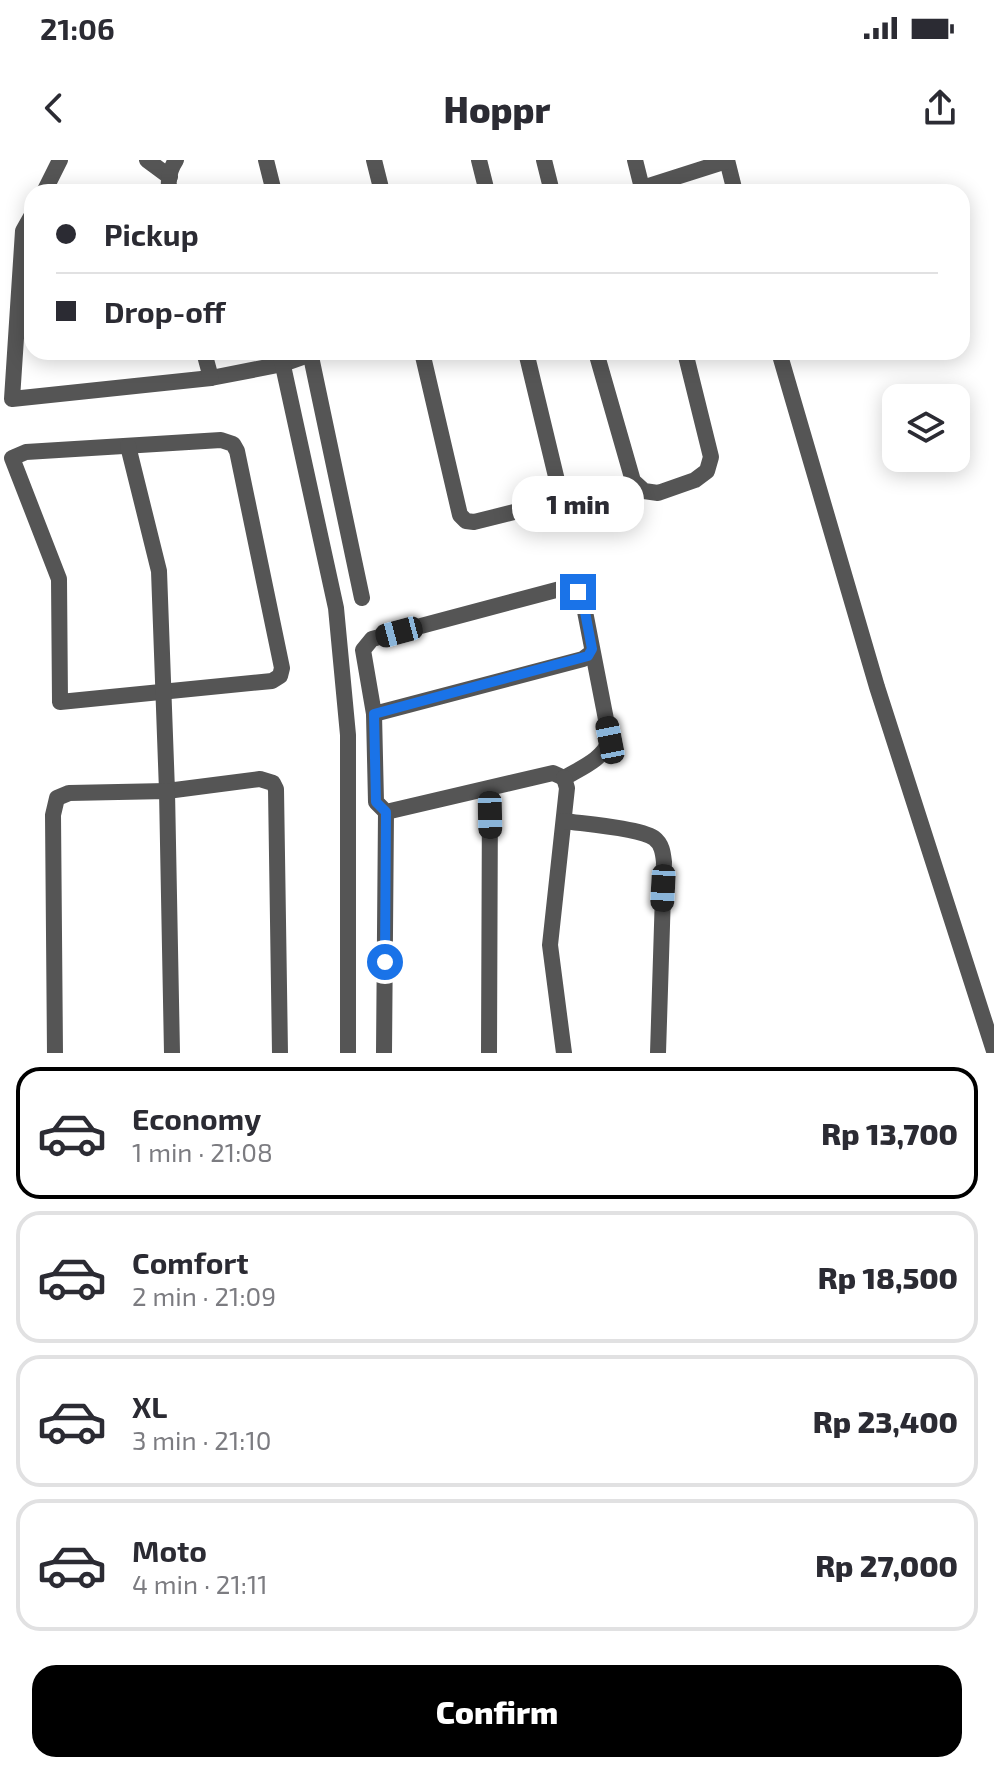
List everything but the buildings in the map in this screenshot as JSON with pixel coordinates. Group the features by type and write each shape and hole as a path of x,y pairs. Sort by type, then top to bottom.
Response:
{"street":[{"path":"48,184 60,160"},
{"path":"147,160 170,184"},
{"path":"170,184 171,167 176,160"},
{"path":"266,160 272,184"},
{"path":"374,160 380,184"},
{"path":"479,160 485,184"},
{"path":"544,160 550,184"},
{"path":"635,160 641,184"},
{"path":"660,184 727,161 733,184"},
{"path":"24,319 12,399 211,378 275,360"},
{"path":"206,360 211,378"},
{"path":"282,360 337,624 348,735 348,1053"},
{"path":"314,360 362,598"},
{"path":"424,360 460,515 466,521 474,522 555,502 560,493 528,360"},
{"path":"598,360 633,481 644,491 658,493 695,480 707,471 711,457 687,360"},
{"path":"781,360 877,687 994,1051"},
{"path":"221,440 233,444 282,668 280,676 272,681 60,702 59,579 12,463 15,455 26,452 128,446 221,440"},
{"path":"128,446 159,571 172,1053"},
{"path":"384,1053 386,812 376,802 374,714 362,654 365,645 372,639 570,588 582,596 610,740 597,760 564,778"},
{"path":"374,714 583,659 592,649"},
{"path":"386,812 553,773 564,778 567,788 550,945 564,1053"},
{"path":"55,1053 53,815 57,798 69,793 167,791 260,779 273,783 277,798 280,1053"},
{"path":"489,1053 490,789"},
{"path":"564,821 642,833 655,839 662,848 658,1053"}],"route":[{"path":"385,962 386,812 376,802 374,714 583,659 592,649 582,596 578,592"}]}
